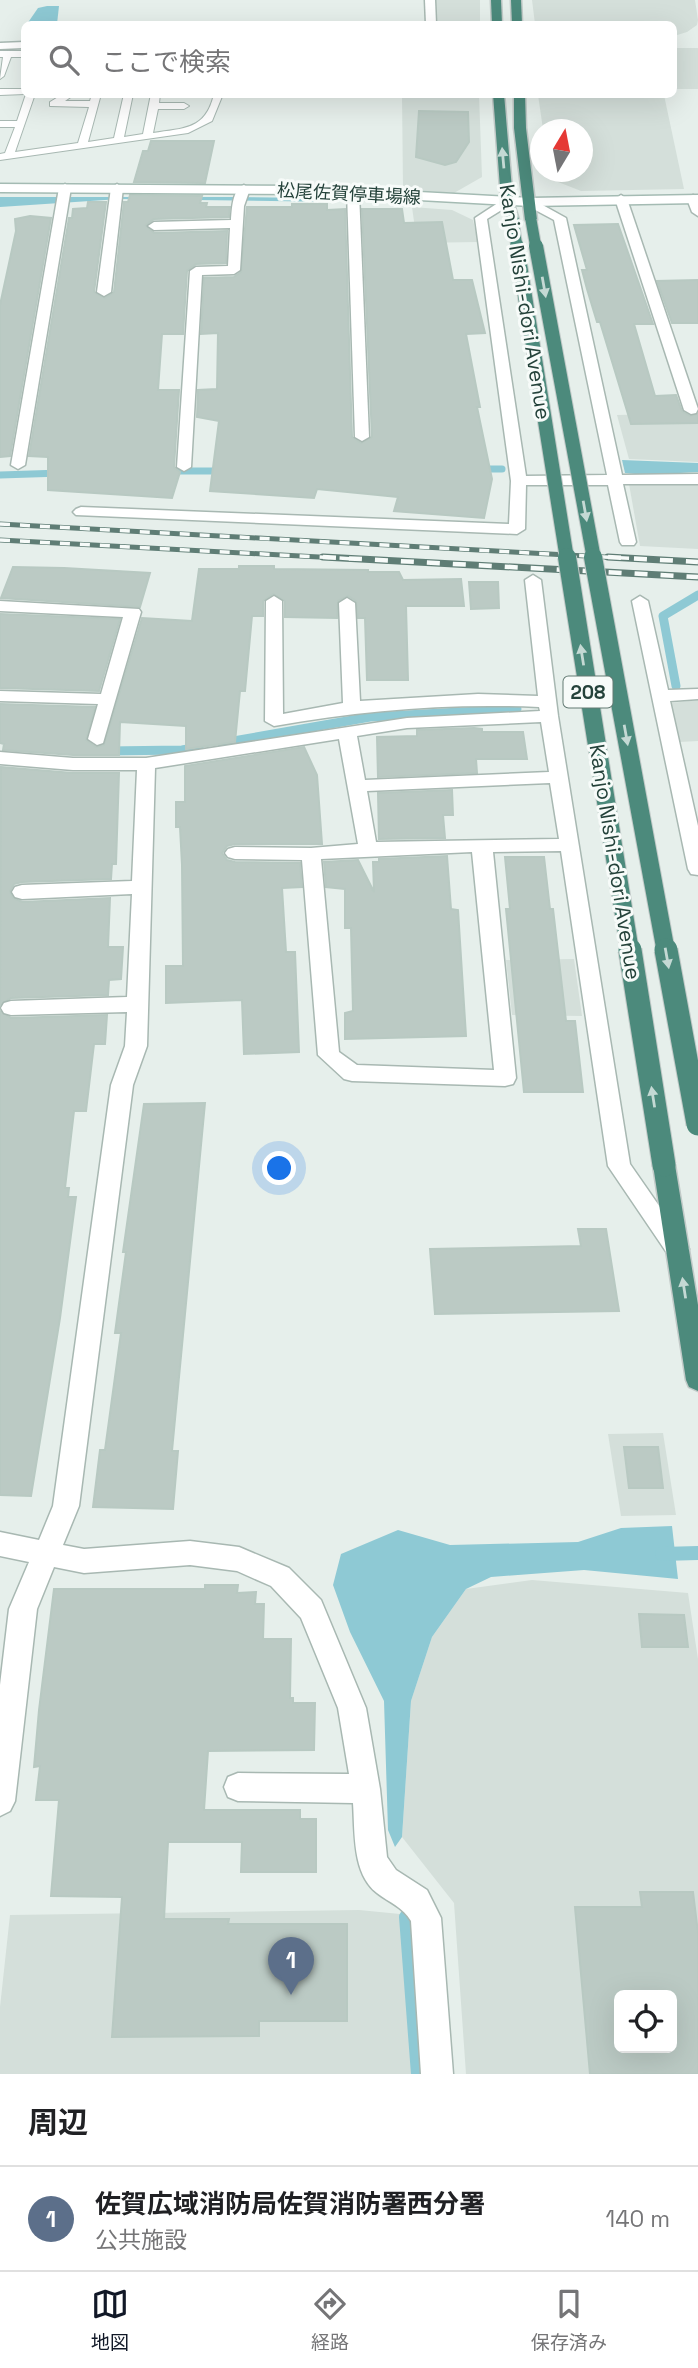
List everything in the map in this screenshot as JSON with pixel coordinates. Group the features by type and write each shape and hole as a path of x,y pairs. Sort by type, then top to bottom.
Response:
{"highway":[{"path":"496,0 497,21"},
{"path":"516,0 517,21"},
{"name":"Kanjo Nishi-dori Avenue","path":"498,98 507,201 513,220 698,1380"},
{"name":"Kanjo Nishi-dori Avenue","path":"519,98 521,142 531,220 698,1124"}],"street":[{"path":"430,0 431,21"},
{"path":"3,51 21,47"},
{"name":"松尾佐賀停車場線","path":"0,187 64,196 353,192 530,202 695,199"},
{"path":"353,192 362,437"},
{"path":"104,292 116,195"},
{"path":"184,467 196,271 234,271 242,195"},
{"path":"18,465 64,196"},
{"path":"621,199 691,410"},
{"path":"695,199 698,212"},
{"path":"81,512 517,529 519,481 481,218 507,201"},
{"path":"530,202 560,218 628,542"},
{"path":"154,226 237,224"},
{"path":"519,481 698,479"},
{"path":"533,580 549,709 619,1166 677,1249"},
{"path":"274,601 274,721 352,707 478,699 549,709"},
{"path":"640,601 660,696 689,790 698,869"},
{"path":"347,603 352,707"},
{"path":"0,606 133,612 97,739"},
{"path":"660,696 698,694"},
{"path":"0,696 108,699"},
{"path":"0,758 73,764 146,764 407,723 549,709"},
{"path":"347,732 368,848"},
{"path":"0,1801 23,1609 66,1506 122,1085 136,1046 146,764"},
{"path":"358,786 559,777"},
{"path":"311,854 329,1055 352,1073 505,1079 483,845"},
{"path":"235,853 311,854 368,848 570,845"},
{"path":"22,892 142,887"},
{"path":"11,1008 137,1003"},
{"path":"0,1544 84,1561 190,1553 239,1559 280,1577 312,1609 352,1708 366,1789 373,1861 385,1881 416,1901 426,1918 437,2074"},
{"path":"238,1787 366,1789"}],"lane":[{"path":"3,74 3,51 21,54"},
{"path":"0,92 21,92"},
{"path":"5,156 30,98"},
{"path":"64,98 53,104 95,99 82,145"},
{"path":"118,141 129,98"},
{"path":"146,136 155,98"},
{"path":"152,111 181,116 186,98"},
{"path":"5,156 185,131 209,122 215,115 218,98"},
{"path":"0,124 20,124"}],"shaded area":[{"path":"434,0 480,0 480,21 436,21"},
{"path":"532,0 695,0 698,20 697,25 677,35 677,21 535,21"},
{"path":"677,48 698,48 698,89 677,89"},
{"path":"402,98 479,98 482,177 454,193 403,189"},
{"path":"538,98 665,98 684,189 581,191 558,182 593,182 593,119 542,119"},
{"path":"412,207 452,210 473,220 478,242 417,243"},
{"path":"698,413 698,462 629,459 617,415"},
{"path":"698,482 698,549 640,546 629,484"},
{"path":"698,700 698,741 679,742 671,703"},
{"path":"574,959 582,1016 512,1015 506,960"},
{"path":"663,1433 676,1515 621,1516 608,1434"},
{"path":"532,1580 688,1593 698,1659 698,2074 466,2074 454,1903 402,1837 411,1701 432,1637 466,1589"},
{"path":"359,1910 400,1914 413,2074 0,2074 0,2007 10,1915"}],"water":[{"path":"59,6 57,21 29,21 38,8"},
{"path":"0,197 308,198 342,202 120,199 0,207"},
{"path":"622,460 698,463 698,472 645,475 625,473"},
{"path":"672,1526 678,1579 584,1570 491,1577 466,1589 432,1637 411,1701 402,1837 395,1847 388,1830 384,1701 350,1632 333,1585 341,1554 398,1530 450,1545 578,1542 621,1528"}],"building":[{"path":"419,111 468,112 469,142 456,162 445,165 416,157"},
{"path":"151,141 214,141 205,183 134,182 143,151 148,151"},
{"path":"130,195 202,196 200,203 207,203 206,207 230,207 229,217 154,219 146,225 154,233 227,231 226,263 196,264 187,271 183,334 162,334 158,390 179,390 174,467 180,472 172,498 48,490 48,457 29,456 69,218 72,218 73,209 87,208 88,202 106,202 94,292 105,298 114,292 124,202 128,202"},
{"path":"292,204 327,204 327,210 345,209 352,437 361,443 372,437 362,209 402,209 404,223 442,222 453,280 472,280 485,333 466,334 492,479 484,518 394,511 398,497 317,489 314,498 210,491 219,421 197,417 198,390 217,389 218,333 201,334 204,278 234,277 241,272 247,207 292,207"},
{"path":"30,216 51,218 10,456 0,457 0,305 16,231 15,219"},
{"path":"618,224 653,324 634,324 655,396 676,395 682,411 690,416 698,414 698,423 631,424 600,322 597,322 587,289 582,270 587,270 574,225"},
{"path":"698,280 698,323 672,323 657,281"},
{"path":"239,566 399,572 403,580 461,579 464,606 406,606 408,680 367,680 365,618 358,618 356,601 348,596 338,601 337,618 285,617 285,601 273,594 263,601 263,616 252,616 245,691 240,691 235,742 186,749 186,726 120,722 119,755 3,750 4,744 0,743 0,704 95,707 86,740 96,747 104,745 142,618 192,621 199,569 239,569"},
{"path":"13,567 150,573 140,607 1,598"},
{"path":"469,582 498,582 499,608 471,609"},
{"path":"0,614 120,619 99,691 0,688"},
{"path":"482,729 482,732 523,732 527,759 476,759 477,773 378,777 377,737 417,736 417,730"},
{"path":"304,747 317,775 322,844 235,844 227,846 222,853 227,860 235,862 300,863 302,887 282,888 286,952 295,952 299,1052 244,1054 242,1000 166,1003 166,966 183,966 182,865 180,827 176,827 176,802 185,802 185,766"},
{"path":"1,767 73,773 119,773 116,864 112,864 111,879 22,882 14,884 10,891 13,898 22,902 110,898 108,947 123,947 121,979 109,980 108,995 11,998 0,1005"},
{"path":"452,790 453,815 443,815 445,838 379,839 378,793"},
{"path":"447,856 451,909 458,910 466,1036 345,1039 345,1013 353,1011 351,928 345,928 345,889 326,887 324,862 358,860 374,892 373,862 379,862 379,859"},
{"path":"505,857 544,857 566,1021 575,1021 583,1092 524,1092 506,909 510,909"},
{"path":"0,1011 11,1018 107,1015 105,1044 94,1044 86,1111 74,1111 65,1188 69,1188 68,1197 76,1197 60,1318 31,1496 0,1495"},
{"path":"205,1103 172,1451 178,1451 173,1509 93,1507 100,1450 105,1450 121,1333 115,1333 126,1252 123,1252 144,1104"},
{"path":"578,1229 606,1229 619,1311 435,1314 430,1249 581,1246"},
{"path":"624,1447 658,1447 663,1488 629,1488"},
{"path":"205,1585 238,1585 237,1593 256,1592 255,1604 264,1604 263,1639 291,1639 290,1698 293,1698 293,1703 315,1703 314,1750 208,1751 204,1810 300,1810 300,1819 316,1819 316,1872 241,1872 242,1842 168,1842 164,1919 229,1919 228,1924 347,1924 347,2021 259,2021 259,2036 112,2037 122,1897 51,1896 59,1800 36,1800 40,1766 34,1767 54,1589 205,1589"},
{"path":"639,1614 684,1615 688,1647 642,1647"},
{"path":"640,1892 693,1892 698,1933 698,2074 590,2074 575,1907 642,1907"}],"waterway":[{"path":"477,469 502,469"},
{"path":"166,471 227,471"},
{"path":"0,475 62,473"},
{"path":"676,686 663,616 698,595"},
{"path":"222,743 370,717 517,709"},
{"path":"107,751 182,750 199,747"},
{"path":"662,1554 698,1553"},
{"path":"406,1917 418,2074"}],"railway":[{"path":"0,524 641,559"},
{"path":"0,540 356,559"},
{"path":"323,557 698,577"},
{"path":"608,557 698,562"}],"place":[{"name":"佐賀広域消防局佐賀消防署西分署","path":"291,1995"}]}
